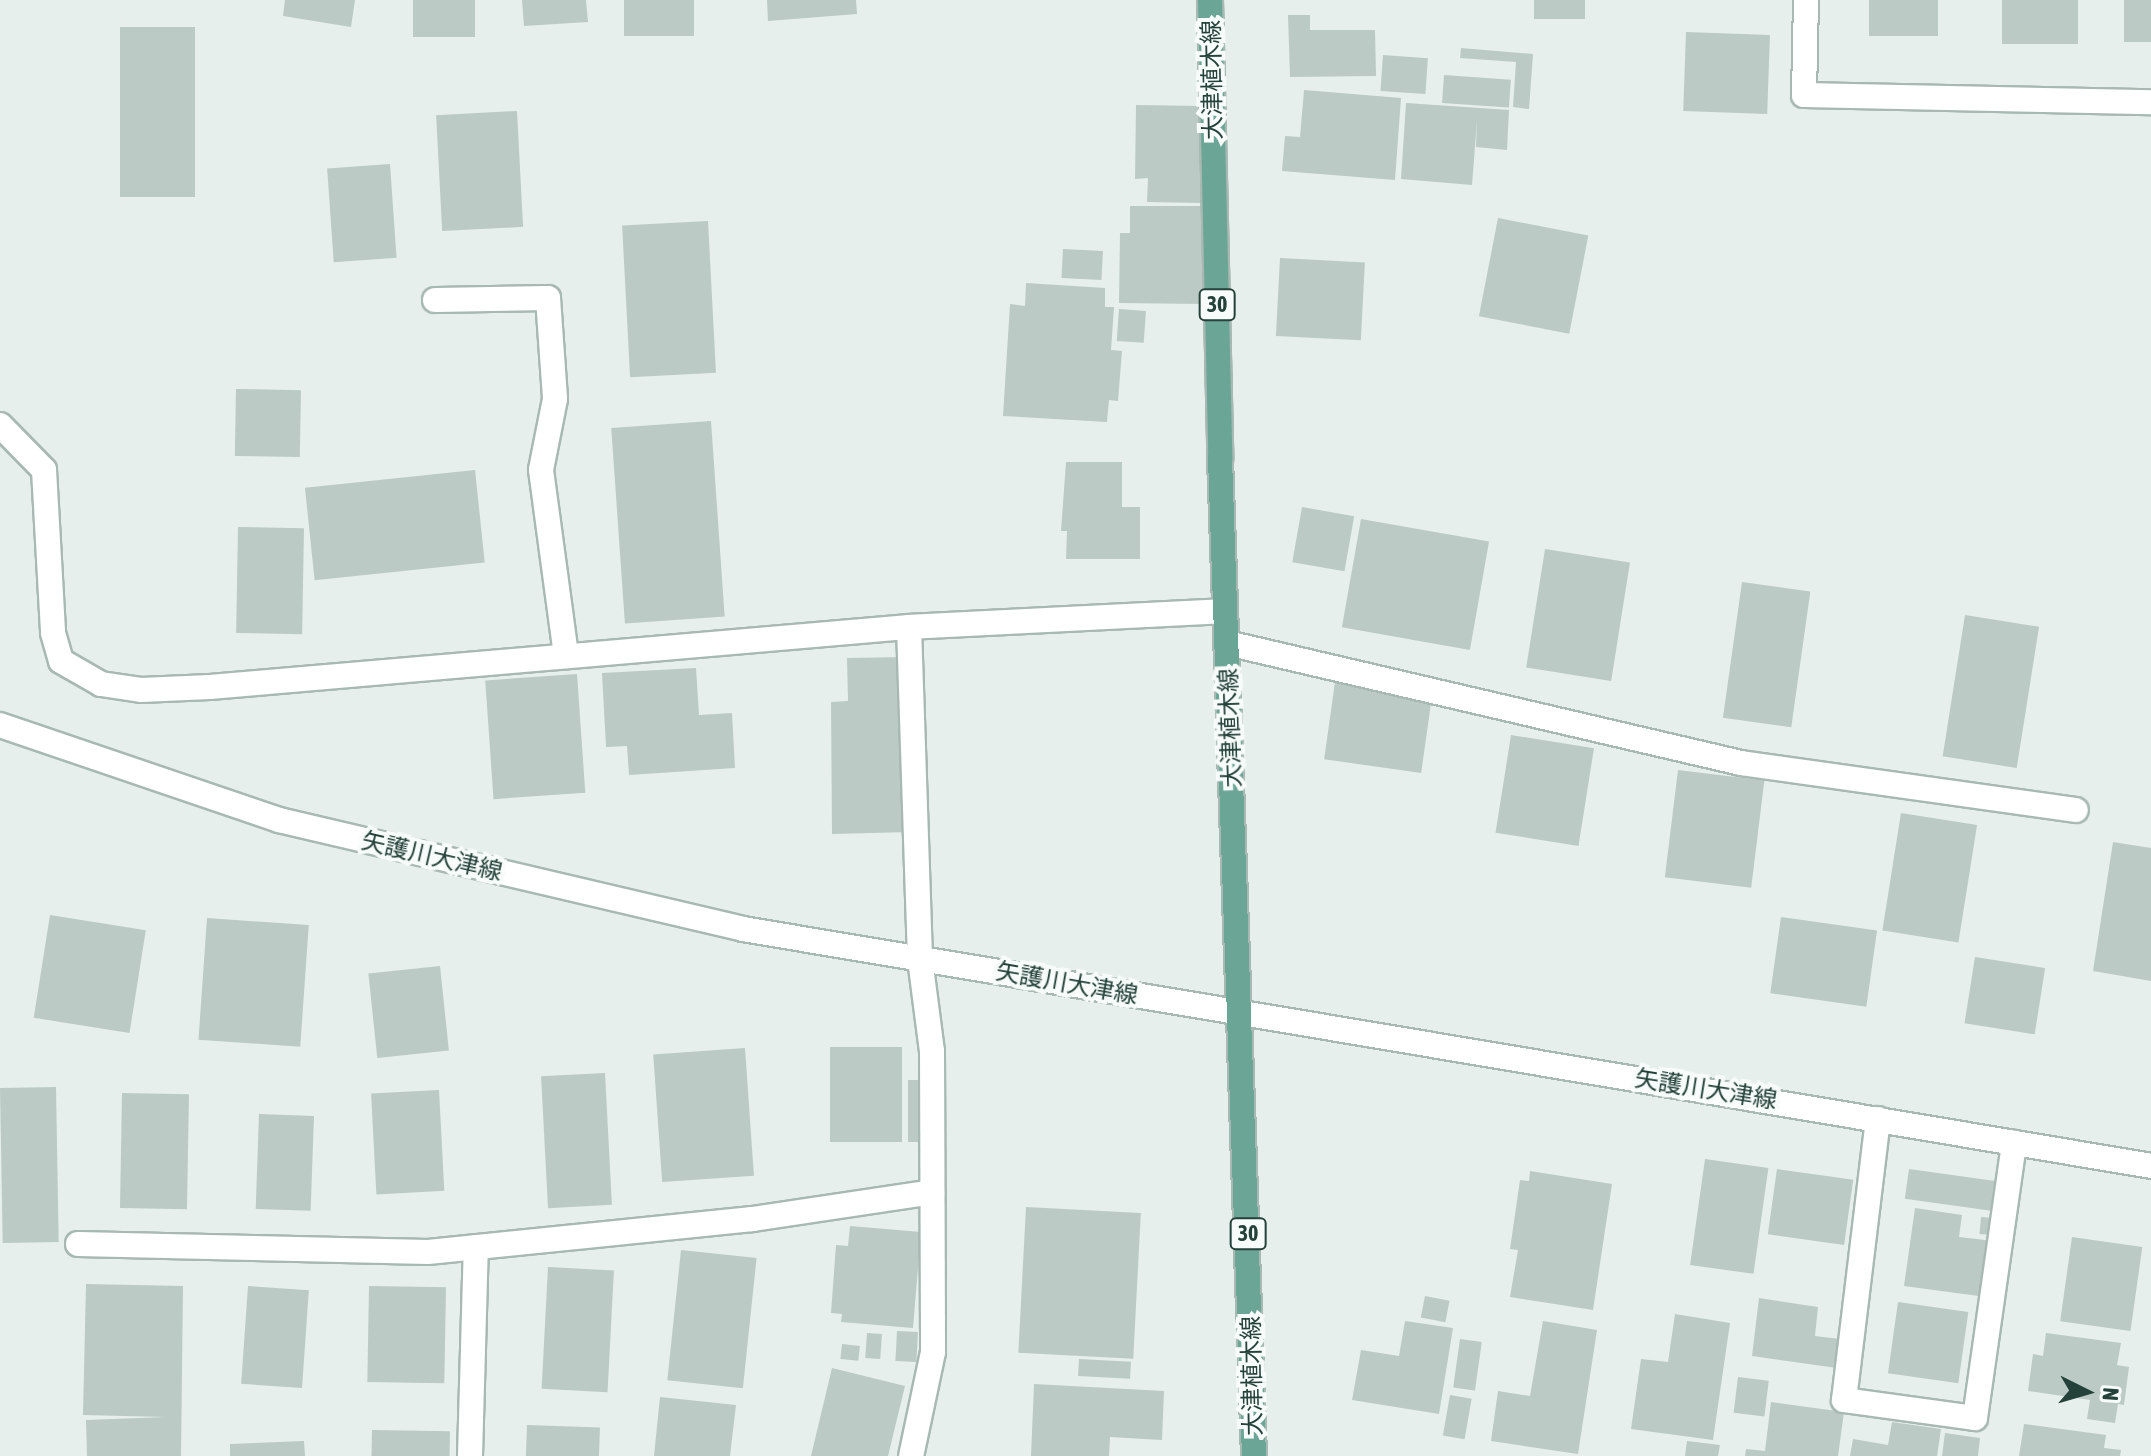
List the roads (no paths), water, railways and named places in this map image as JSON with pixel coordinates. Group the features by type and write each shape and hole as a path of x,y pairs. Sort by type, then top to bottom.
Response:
{"main road":[{"name":"大津植木線","path":"1210,0 1225,611 1242,1013 1254,1456"}],"street":[{"path":"1806,0 1804,95 2151,102"},
{"path":"435,300 548,298 555,399 541,470 566,656"},
{"path":"0,425 44,470 53,633 61,661 101,684 141,690 210,687 909,627 1225,611"},
{"path":"909,627 920,959 932,1051 933,1352 911,1456"},
{"path":"1227,643 1741,763 2076,810"},
{"name":"矢護川大津線","path":"0,725 279,820 743,929 2151,1166"},
{"path":"1878,1119 1844,1400 1975,1418 2014,1143"},
{"path":"78,1244 428,1252 752,1219 932,1192"},
{"path":"470,1456 476,1247"}]}
